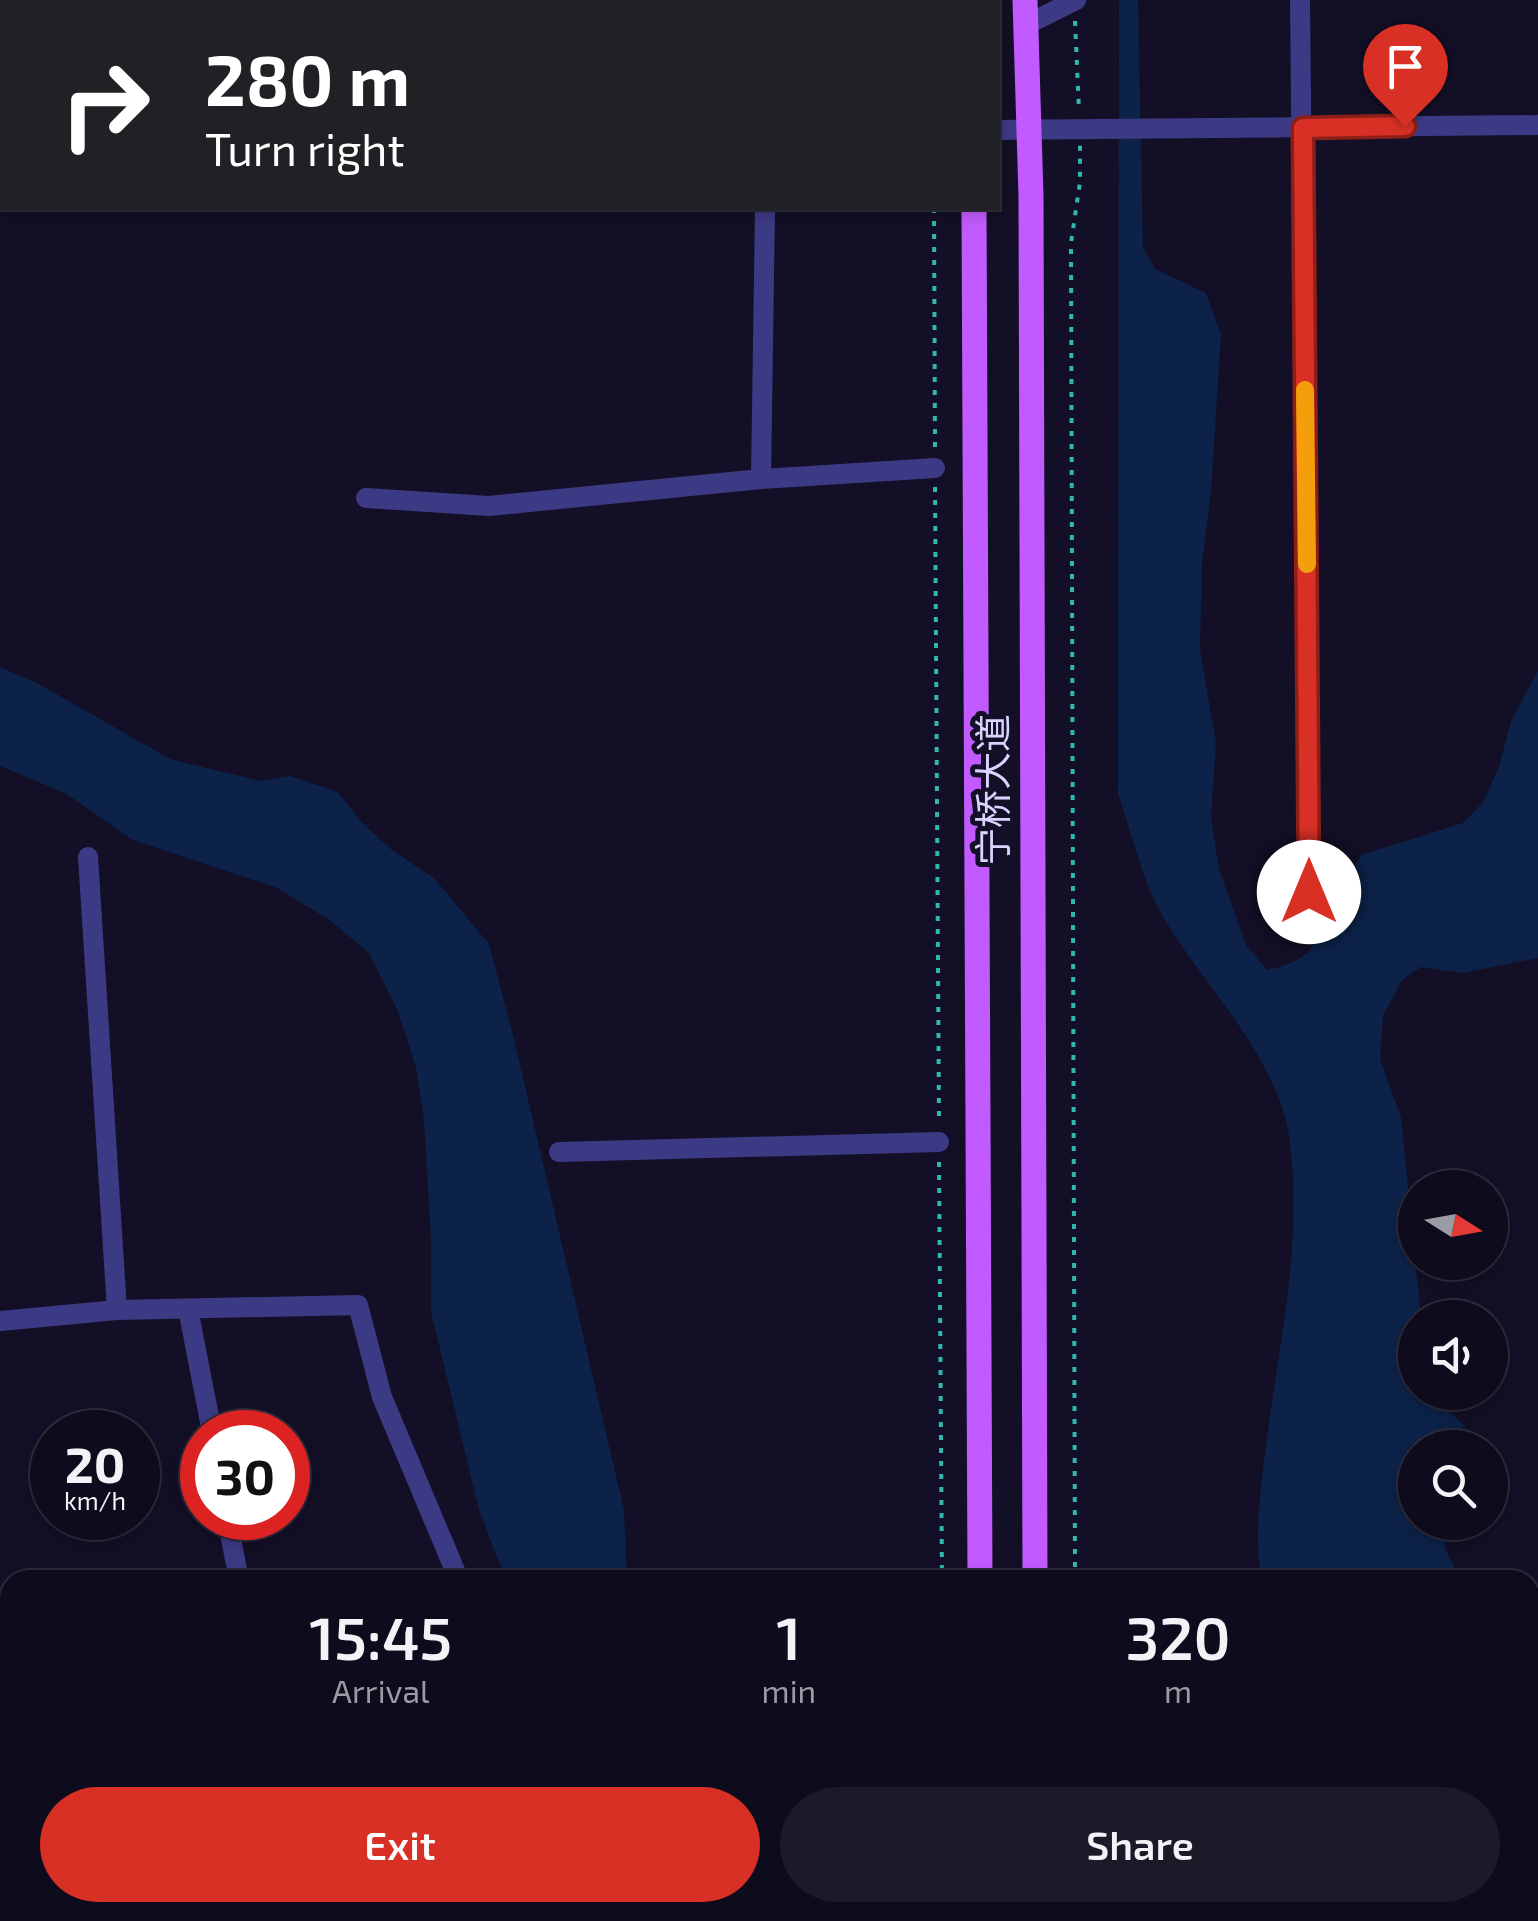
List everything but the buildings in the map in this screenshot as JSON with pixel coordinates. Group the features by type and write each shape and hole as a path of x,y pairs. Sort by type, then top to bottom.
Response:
{"main road":[{"name":"宁桥大道","path":"1026,12 1035,1570"},
{"name":"宁桥大道","path":"974,210 980,1570"}],"street":[{"path":"1300,0 1309,892"},
{"path":"1026,12 1075,1"},
{"path":"1000,130 1538,125"},
{"path":"761,479 765,210"},
{"path":"366,498 489,506 761,479 935,468"},
{"path":"88,858 117,1310"},
{"path":"560,1152 939,1142"},
{"path":"0,1321 117,1310 358,1305 382,1397 455,1570"},
{"path":"188,1308 208,1410"},
{"path":"232,1540 237,1570"}],"path":[{"path":"1074,1570 1071,243 1080,182 1075,1"},
{"path":"934,210 942,1570"}],"water":[{"path":"1119,0 1138,0 1143,248 1155,269 1206,293 1221,335 1211,492 1202,563 1200,649 1216,743 1211,817 1219,869 1246,945 1267,970 1299,959 1317,942 1361,855 1463,823 1483,802 1499,767 1511,721 1538,671 1538,958 1462,973 1421,967 1402,980 1383,1016 1380,1059 1401,1117 1406,1170 1398,1170 1398,1280 1417,1280 1419,1300 1398,1300 1398,1410 1448,1410 1464,1426 1463,1430 1398,1430 1398,1540 1444,1540 1456,1570 1261,1570 1260,1495 1292,1252 1293,1174 1289,1136 1270,1077 1236,1021 1178,941 1143,872 1118,794"},
{"path":"0,667 37,683 170,759 260,781 290,776 338,792 361,822 393,851 434,878 489,944 624,1510 627,1570 502,1570 479,1510 431,1312 424,1120 416,1067 397,1009 369,953 331,921 277,888 133,840 65,793 0,766"}],"slow traffic":[{"path":"1305,390 1307,564"}],"route":[{"path":"1309,892 1303,128 1405,126"}]}
